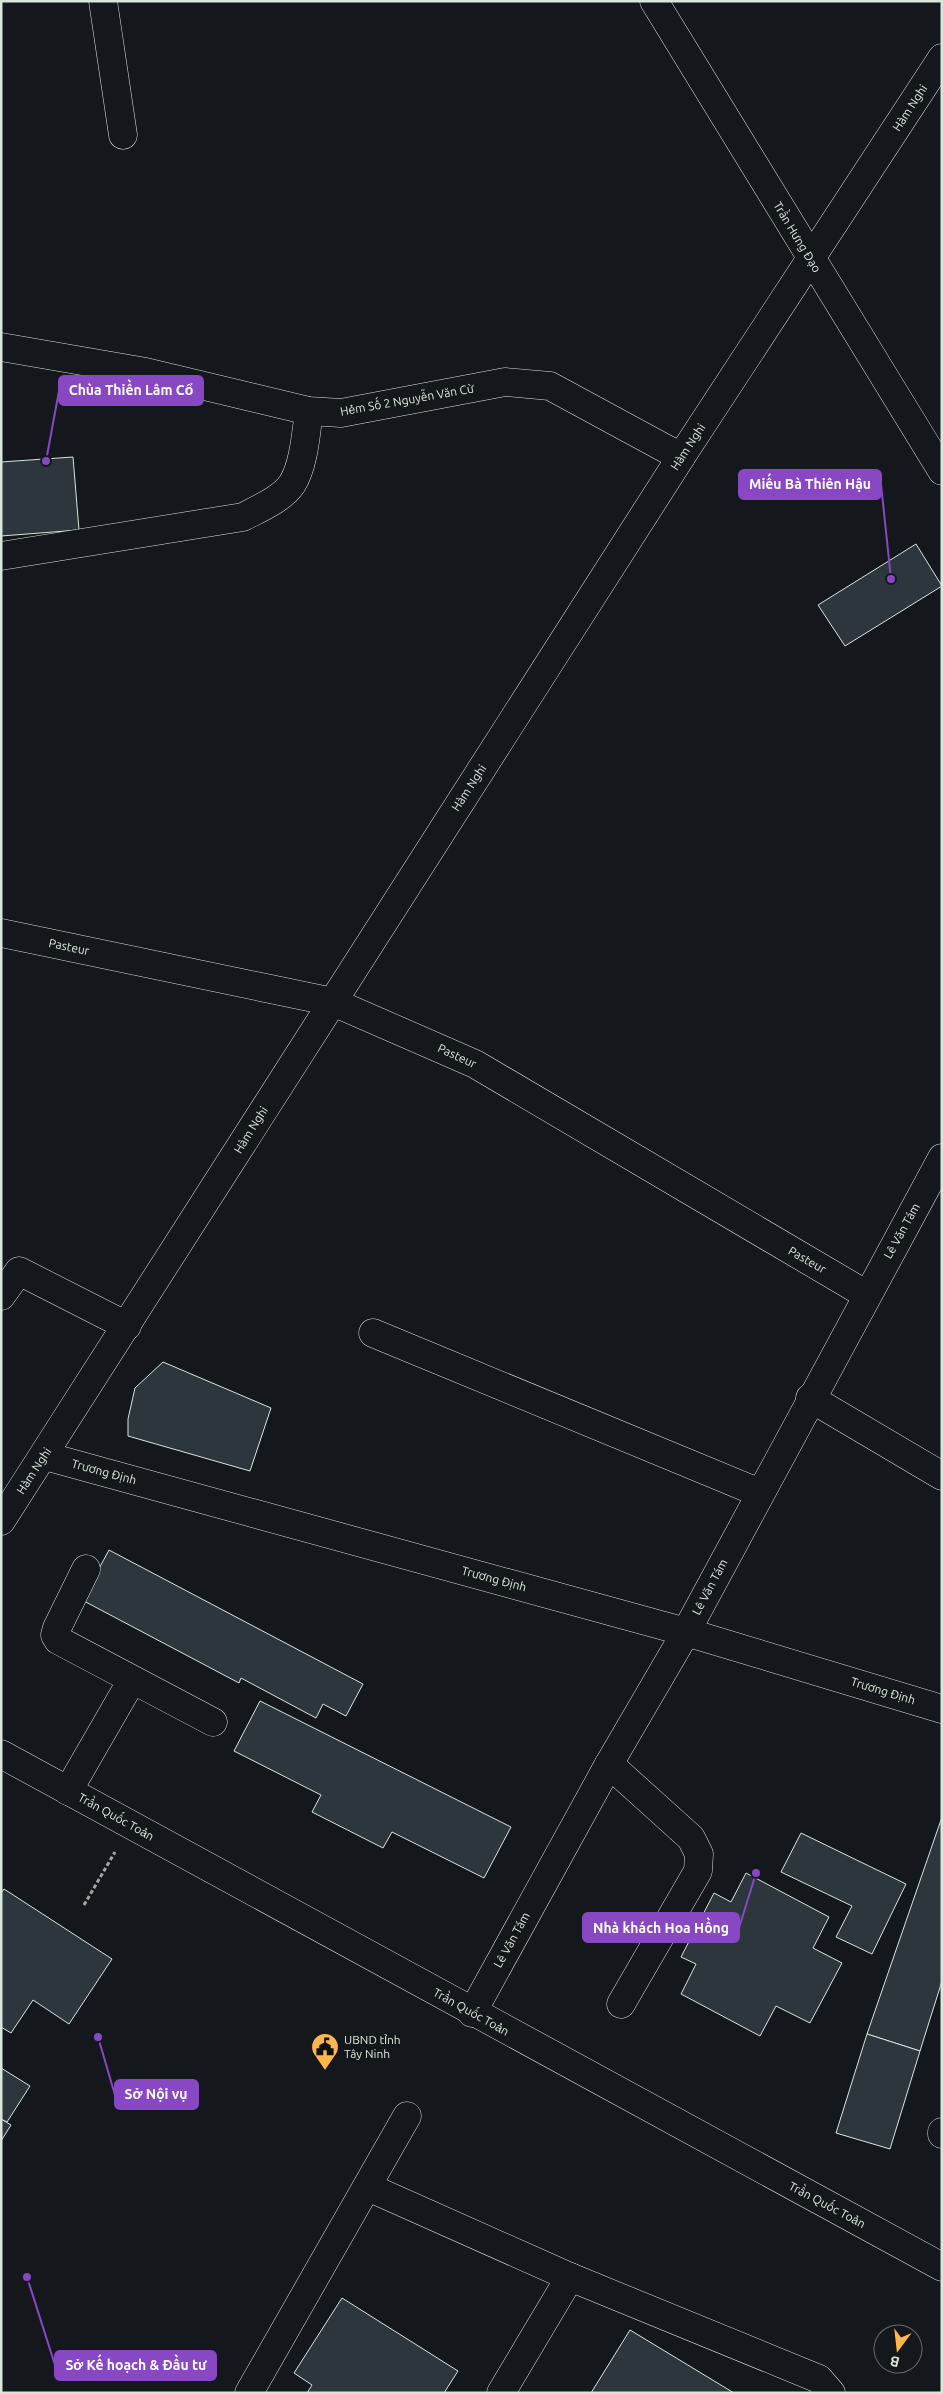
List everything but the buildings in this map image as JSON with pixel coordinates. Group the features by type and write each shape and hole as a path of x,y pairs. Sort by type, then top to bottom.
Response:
{"street":[{"path":"103,1 123,135"},
{"name":"Trần Hưng Đạo","path":"654,1 942,471"},
{"name":"Hàm Nghi","path":"1,1522 45,1456 682,457 942,58"},
{"name":"Hẻm Số 2 Nguyễn Văn Cừ","path":"1,347 146,372 309,411 341,413 505,382 550,386 682,457"},
{"path":"1,556 243,517 271,502 291,484 304,450 309,411"},
{"name":"Pasteur","path":"1,933 333,1002 475,1064 867,1295"},
{"name":"Lê Văn Tám","path":"472,2013 609,1764 686,1632 810,1398 942,1158"},
{"path":"1,1296 19,1271 127,1326"},
{"path":"374,1333 760,1493"},
{"path":"810,1398 942,1476"},
{"name":"Trương Định","path":"45,1456 686,1632 942,1709"},
{"path":"86,1569 55,1635 58,1640 213,1722"},
{"path":"68,1791 132,1680"},
{"name":"Trần Quốc Toản","path":"1,1754 472,2013 942,2267"},
{"path":"609,1764 691,1838 699,1854 698,1871 621,2004"},
{"path":"249,2393 407,2116"},
{"path":"368,2187 570,2278 819,2379 831,2393"},
{"path":"501,2393 570,2278"}],"path":[{"path":"84,1905 130,1825"}],"place":[{"name":"Chùa Thiền Lâm Cổ","path":"46,461"},
{"name":"Miếu Bà Thiên Hậu","path":"891,579"},
{"name":"Nhà khách Hoa Hồng","path":"756,1873"},
{"name":"Sở Nội vụ","path":"98,2037"},
{"name":"UBND tỉnh Tây Ninh","path":"325,2071"},
{"name":"Sở Kế hoạch & Đầu tư","path":"27,2277"}]}
